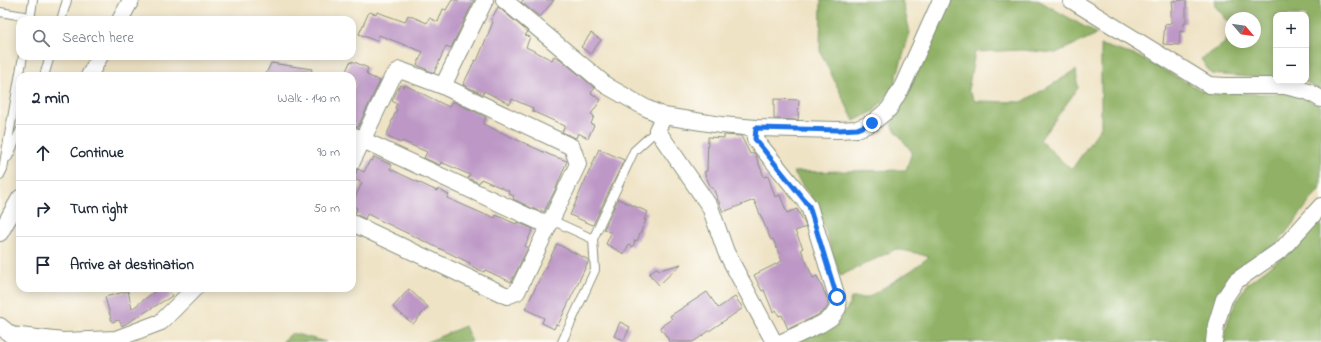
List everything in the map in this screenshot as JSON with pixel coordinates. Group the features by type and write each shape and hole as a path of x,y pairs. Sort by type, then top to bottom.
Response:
{"street":[{"path":"122,16 131,0"},
{"path":"443,86 485,0"},
{"path":"504,0 607,86 646,108 660,123 710,207 726,252 774,342"},
{"path":"660,123 756,128 838,130 857,129 872,123 890,109 903,85 941,0"},
{"path":"1071,0 1208,84 1225,86 1285,86 1309,92 1321,99"},
{"path":"91,72 98,60"},
{"path":"356,225 507,296 517,292 578,164 572,147 443,86 400,70 392,78 358,137 538,221 550,222"},
{"path":"756,128 755,139 809,206 837,297 838,308 832,317 821,324 782,342"},
{"path":"0,233 16,205"},
{"path":"1214,342 1216,325 1224,299 1236,281 1282,249 1321,206"},
{"path":"0,326 10,335 63,340 116,339 161,322 191,292"}],"lane":[{"path":"30,16 33,0"},
{"path":"62,16 67,0"},
{"path":"0,12 20,16"},
{"path":"20,72 22,60"},
{"path":"45,72 49,60"},
{"path":"1,172 16,93"},
{"path":"562,342 595,270 593,239 634,150 660,123"},
{"path":"1,172 16,140"},
{"path":"550,222 558,223 593,239"}],"green space":[{"path":"821,0 902,0 910,32 893,89 874,111 854,121 820,51"},
{"path":"953,0 1038,0 1097,34 1056,53 1021,50 975,52 968,90 975,101 1022,102 1076,70 1078,88 1040,140 1072,169 1101,127 1101,45 1137,56 1203,91 1263,94 1295,93 1321,106 1321,187 1278,243 1240,268 1224,288 1209,342 797,342 838,322 848,307 851,298 867,298 912,270 929,257 896,249 840,276 818,208 793,172 906,170 912,152 891,125"},
{"path":"1215,0 1321,0 1321,91 1309,84 1309,12 1273,12 1273,79 1211,74 1201,59 1224,44 1225,42 1225,48 1261,48 1261,12 1225,12 1225,18 1215,6"},
{"path":"1321,216 1321,342 1223,342 1230,313 1246,285 1291,250"},
{"path":"465,326 472,342 427,342"},
{"path":"292,333 326,342 282,342"}],"building":[{"path":"452,0 474,0 451,48 446,46 434,73 417,65 423,52 379,35 376,41 359,34 369,12 376,14 377,12 405,22 408,15 427,23 429,18 438,22 443,9 446,10"},
{"path":"523,0 554,0 540,17 521,2"},
{"path":"1186,0 1186,23 1184,23 1183,32 1180,31 1179,45 1163,44 1165,24 1171,23 1171,10 1173,10 1172,1"},
{"path":"498,7 528,32 525,35 530,37 526,47 552,60 554,56 560,59 595,88 591,93 601,100 591,114 594,116 591,124 594,125 588,138 578,133 576,138 562,132 565,126 532,111 533,108 512,99 510,104 484,91 483,94 463,85 475,60 477,61 493,22 491,20"},
{"path":"591,33 601,40 590,54 581,47"},
{"path":"352,61 368,68 366,73 368,74 367,75 380,81 358,127 356,127 356,72 346,72 350,62 352,63"},
{"path":"271,63 312,69 312,72 267,72"},
{"path":"400,85 404,87 405,85 449,107 452,101 486,117 483,124 550,155 567,161 544,212 541,210 540,212 513,199 514,196 508,193 509,191 481,179 479,183 468,178 470,175 441,162 440,165 424,158 427,152 386,136 397,109 395,108 397,104 392,101"},
{"path":"774,99 799,100 798,120 774,119"},
{"path":"724,135 741,136 750,154 754,153 756,156 764,177 768,176 775,197 780,195 787,213 797,209 806,227 795,231 803,248 801,249 813,278 817,276 828,300 828,306 816,316 788,329 782,315 779,316 776,310 773,312 764,290 762,291 754,275 782,261 773,239 771,240 754,200 723,212 713,188 711,188 704,172 707,171 708,137 724,138"},
{"path":"599,149 624,160 593,225 570,215"},
{"path":"374,157 392,165 390,169 437,191 438,189 449,195 447,198 486,215 495,218 496,215 516,224 517,222 533,229 525,246 528,248 511,282 485,270 484,272 469,265 470,263 367,214 365,219 356,214 356,196 362,183 356,180 356,173 358,169 364,172 370,160 372,161"},
{"path":"618,199 648,212 637,241 635,240 633,247 629,245 624,254 606,244 611,233 604,229"},
{"path":"557,244 589,260 558,325 556,324 554,329 542,323 544,318 525,309"},
{"path":"681,264 659,285 649,274 656,268 660,270"},
{"path":"409,289 428,307 413,324 393,307"},
{"path":"128,292 132,309 154,292 170,292 172,296 122,326 119,320 112,322 105,297"},
{"path":"707,292 718,308 735,297 743,308 693,342 670,342 660,327 672,319 670,316"},
{"path":"620,322 630,327 624,340 614,336"}],"route":[{"path":"837,297 809,206 755,139 756,128 838,130 857,129 872,123"}]}
